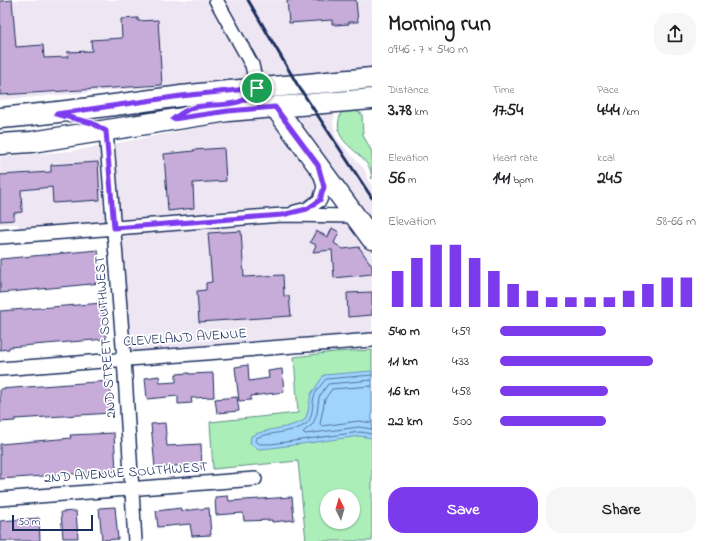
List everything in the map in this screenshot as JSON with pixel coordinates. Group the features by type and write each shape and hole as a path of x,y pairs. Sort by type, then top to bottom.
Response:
{"main road":[{"path":"0,118 56,114 181,96 372,78"},
{"path":"173,119 190,108 243,102 254,94 257,88"},
{"path":"106,131 120,115 164,107 181,96"},
{"path":"0,144 32,142 228,111 372,99"},
{"path":"275,107 372,239"},
{"path":"56,114 92,123 106,131"}],"street":[{"path":"216,0 252,65 257,88"},
{"name":"2ND STREET SOUTHWEST","path":"106,131 124,358 135,541"},
{"path":"282,215 307,209 320,200 324,187 318,165"},
{"path":"0,237 282,215 356,216"},
{"name":"CLEVELAND AVENUE","path":"0,369 124,358 372,340"},
{"name":"2ND AVENUE SOUTHWEST","path":"0,499 255,479"}],"shaded area":[{"path":"0,0 209,0 247,67 249,79 0,100"},
{"path":"222,0 372,0 372,69 260,78"},
{"path":"336,111 333,122 336,138 365,170 368,181 372,186 372,229 286,113"},
{"path":"273,114 313,168 318,187 316,196 305,203 281,209 119,221 112,144"},
{"path":"101,146 108,222 19,229 18,224 0,224 0,157 72,151"},
{"path":"283,221 353,222 372,249 372,332 129,351 120,234"}],"green space":[{"path":"349,108 362,114 363,135 372,152 372,179 369,167 364,160 346,143 339,131 341,113"},
{"path":"372,350 372,541 306,541 298,461 213,469 210,422 298,413 294,357 334,352"}],"water":[{"path":"372,371 372,438 360,436 259,449 250,444 251,436 305,420 311,394 324,375"}],"building":[{"path":"12,0 16,47 43,45 44,58 68,57 67,52 92,51 91,40 122,38 121,19 138,18 138,21 158,20 162,85 0,95 0,1"},
{"path":"287,0 356,0 358,22 335,25 332,24 332,20 289,23"},
{"path":"224,148 226,181 193,183 194,208 168,211 164,154"},
{"path":"98,162 100,200 53,203 52,187 21,190 22,212 14,213 14,220 0,221 0,175 51,172 51,165"},
{"path":"332,228 339,232 334,243 343,249 359,247 372,266 372,274 334,278 332,250 313,252 316,245 310,242 316,231 328,237"},
{"path":"241,231 244,277 283,275 284,296 289,296 291,316 199,322 197,291 206,290 206,283 212,282 208,233"},
{"path":"98,250 101,283 0,293 0,259"},
{"path":"372,292 372,315 348,317 347,293"},
{"path":"103,303 106,339 9,347 9,349 0,350 0,311"},
{"path":"248,365 249,381 269,378 268,371 282,369 284,392 251,396 251,400 239,401 235,367"},
{"path":"213,373 214,397 191,398 192,403 178,404 178,396 147,399 145,378 159,376 160,383 176,382 176,374"},
{"path":"110,381 112,413 15,419 15,421 0,422 0,389"},
{"path":"237,397 239,411 217,413 215,399"},
{"path":"165,423 167,446 201,444 202,469 186,469 186,465 155,468 151,424"},
{"path":"114,433 116,471 0,479 0,444 71,438 70,435"},
{"path":"228,496 229,501 292,497 294,520 272,522 272,520 244,521 243,513 216,515 215,497"},
{"path":"115,507 118,539 102,540 99,508"},
{"path":"181,508 181,511 209,508 211,535 192,536 190,524 158,527 156,511"},
{"path":"76,511 78,538 63,538 61,512"},
{"path":"39,518 40,541 0,541 0,521"}],"railway":[{"path":"248,0 297,84 372,198"}],"route":[{"path":"257,88 254,94 243,102 190,108 173,119 228,111 275,107 318,165 324,187 320,200 307,209 282,215 114,228 106,131 92,123 56,114 181,96 257,88"}]}
